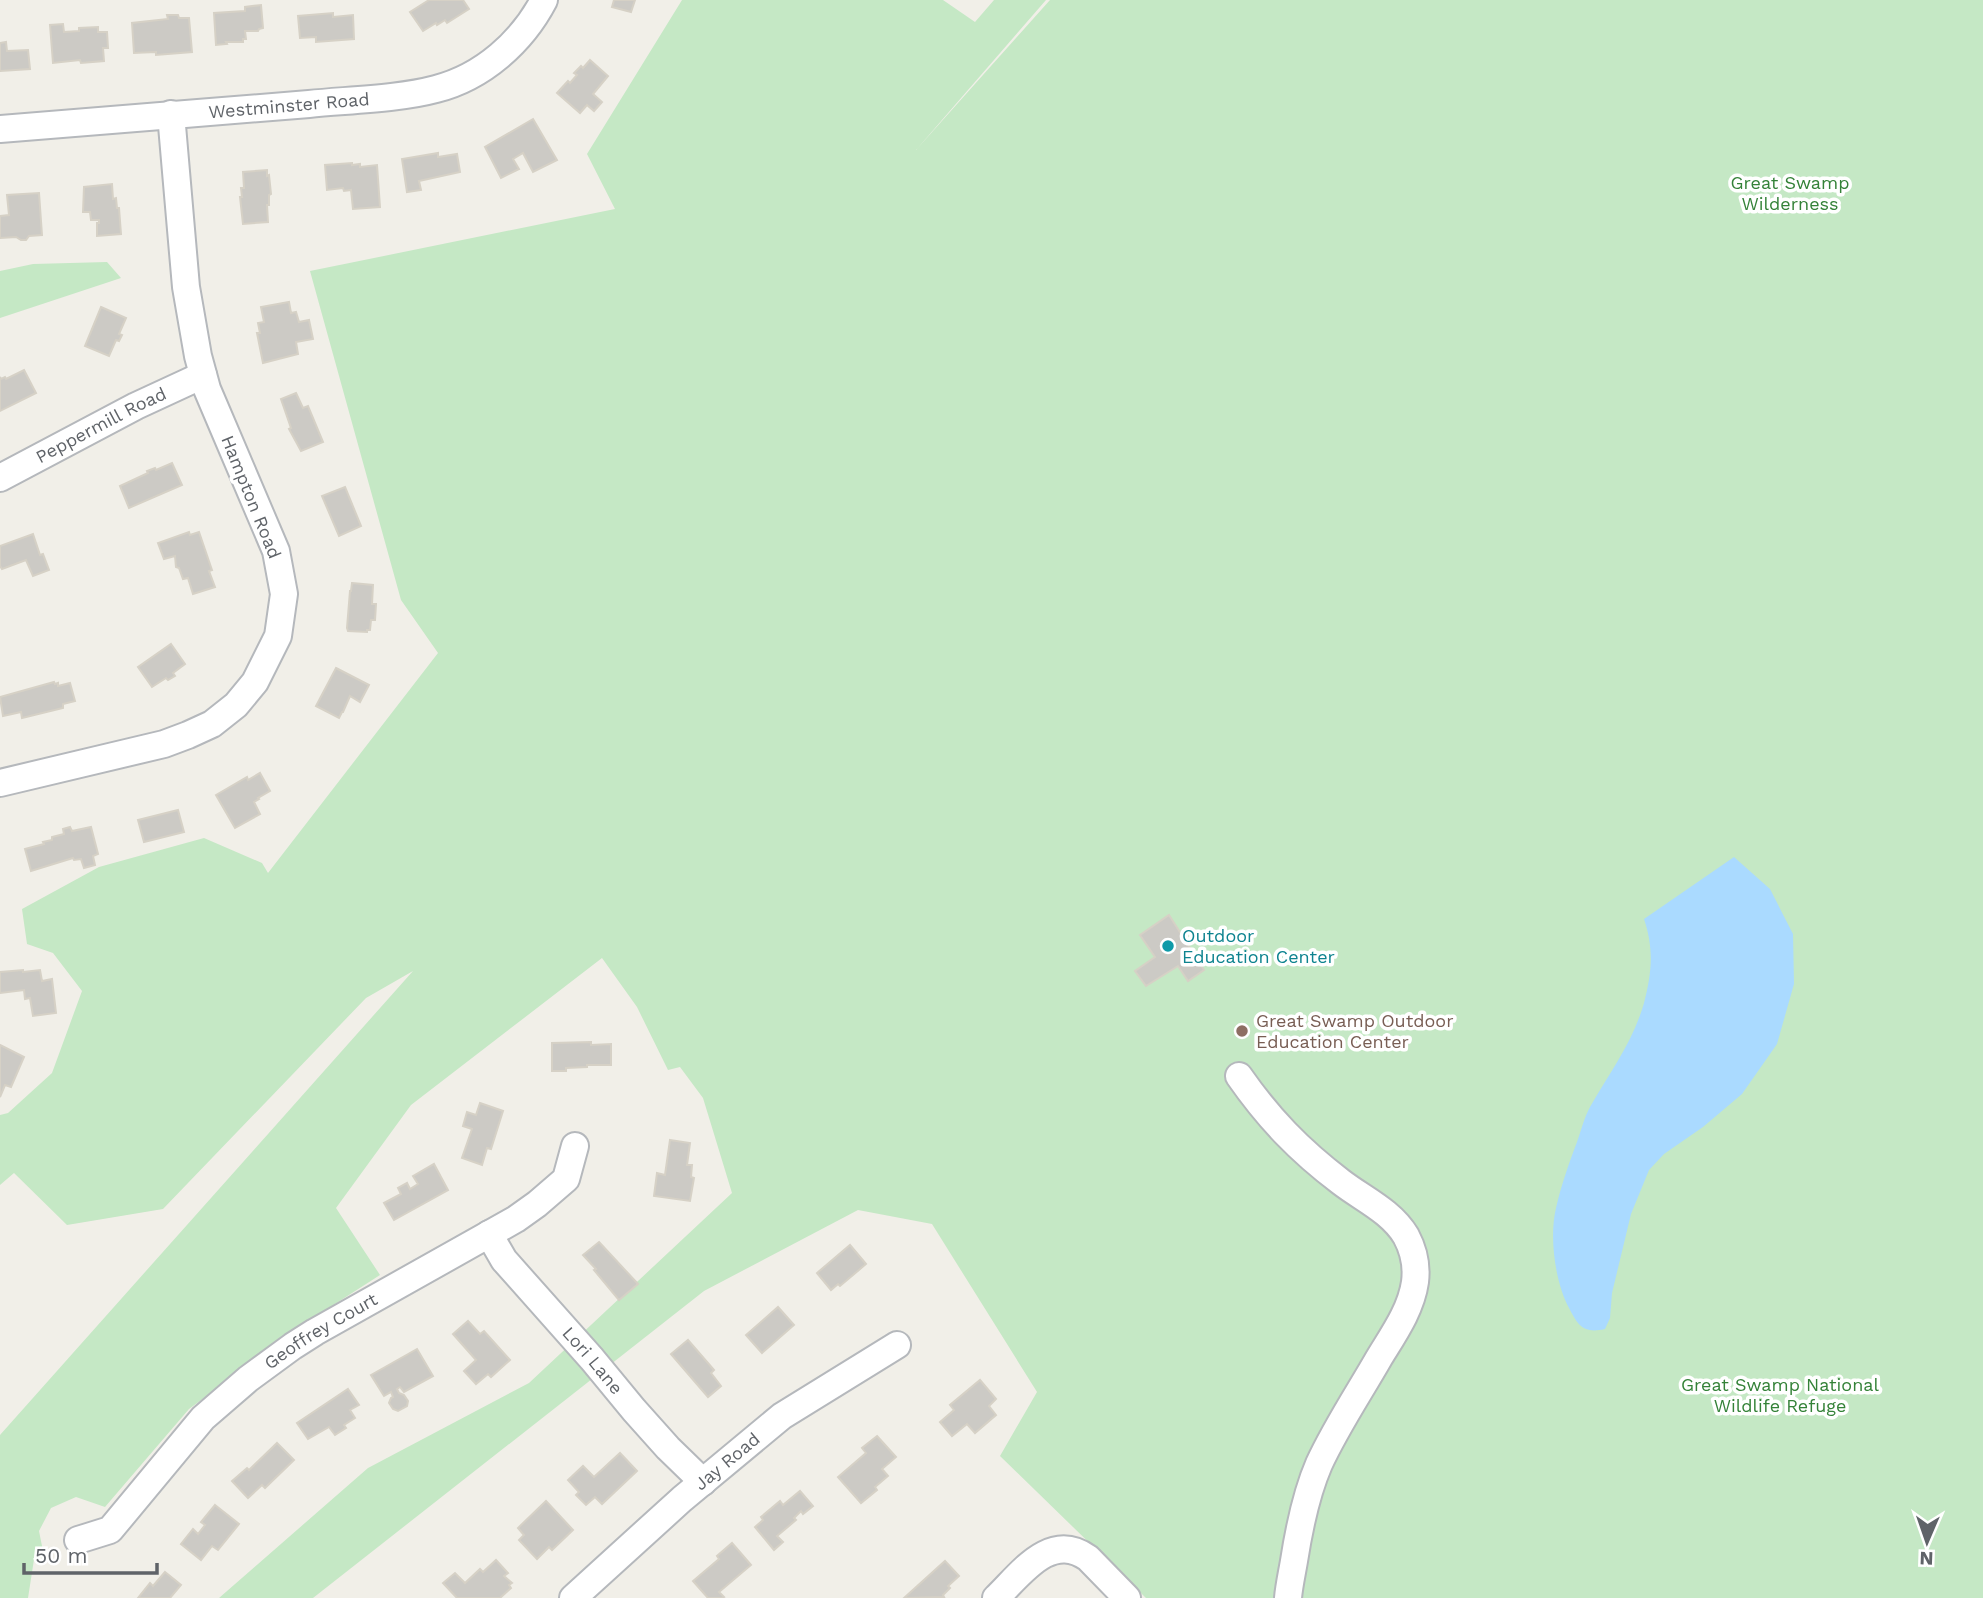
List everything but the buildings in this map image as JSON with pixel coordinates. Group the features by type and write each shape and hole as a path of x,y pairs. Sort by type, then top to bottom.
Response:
{"street":[{"name":"Westminster Road","path":"0,129 288,106 436,89 463,79 512,47 534,20 544,0"},
{"name":"Hampton Road","path":"0,783 136,751 188,735 212,724 236,705 255,682 278,636 284,594 276,551 207,389 190,319 172,114"},
{"name":"Peppermill Road","path":"0,478 136,406 203,375"},
{"path":"1239,1076 1261,1107 1293,1143 1343,1184 1394,1219 1409,1242 1415,1266 1415,1282 1405,1312 1318,1467 1307,1498 1288,1598"},
{"name":"Geoffrey Court","path":"78,1540 110,1530 196,1427 248,1379 293,1346 526,1212 566,1179 575,1146"},
{"name":"Lori Lane","path":"489,1234 504,1260 668,1448 703,1482"},
{"name":"Jay Road","path":"573,1598 703,1482 788,1412 897,1345"},
{"path":"996,1598 1043,1554 1063,1549 1081,1553 1088,1558 1127,1598"}],"green space":[{"path":"682,0 943,0 975,22 994,0 1046,0 916,150 1050,0 1983,0 1983,1598 1146,1598 1000,1456 1037,1392 932,1224 858,1210 704,1291 313,1598 219,1598 368,1468 529,1383 732,1193 703,1098 680,1067 668,1070 637,1007 602,958 411,1105 336,1208 380,1275 307,1322 189,1409 105,1507 76,1497 51,1508 39,1531 45,1561 35,1553 28,1598 0,1598 0,1435 413,971 366,998 163,1209 67,1225 14,1173 0,1185 0,1115 8,1113 52,1073 82,991 53,953 27,944 22,909 99,867 204,838 262,863 268,873 438,653 401,600 310,271 615,209 587,154"},
{"path":"107,262 121,278 0,318 0,271 33,264"}],"water":[{"path":"1734,857 1770,889 1793,934 1794,984 1777,1044 1742,1094 1703,1127 1664,1154 1649,1170 1631,1214 1612,1293 1610,1318 1605,1329 1587,1329 1575,1320 1560,1285 1553,1246 1554,1220 1563,1183 1586,1116 1627,1044 1644,1003 1651,961 1644,919"}],"place":[{"name":"Outdoor Education Center","path":"1168,946"},
{"name":"Great Swamp Outdoor Education Center","path":"1242,1031"}],"park label":[{"name":"Great Swamp Wilderness","path":"1790,193"},
{"name":"Great Swamp National Wildlife Refuge","path":"1780,1395"}]}
